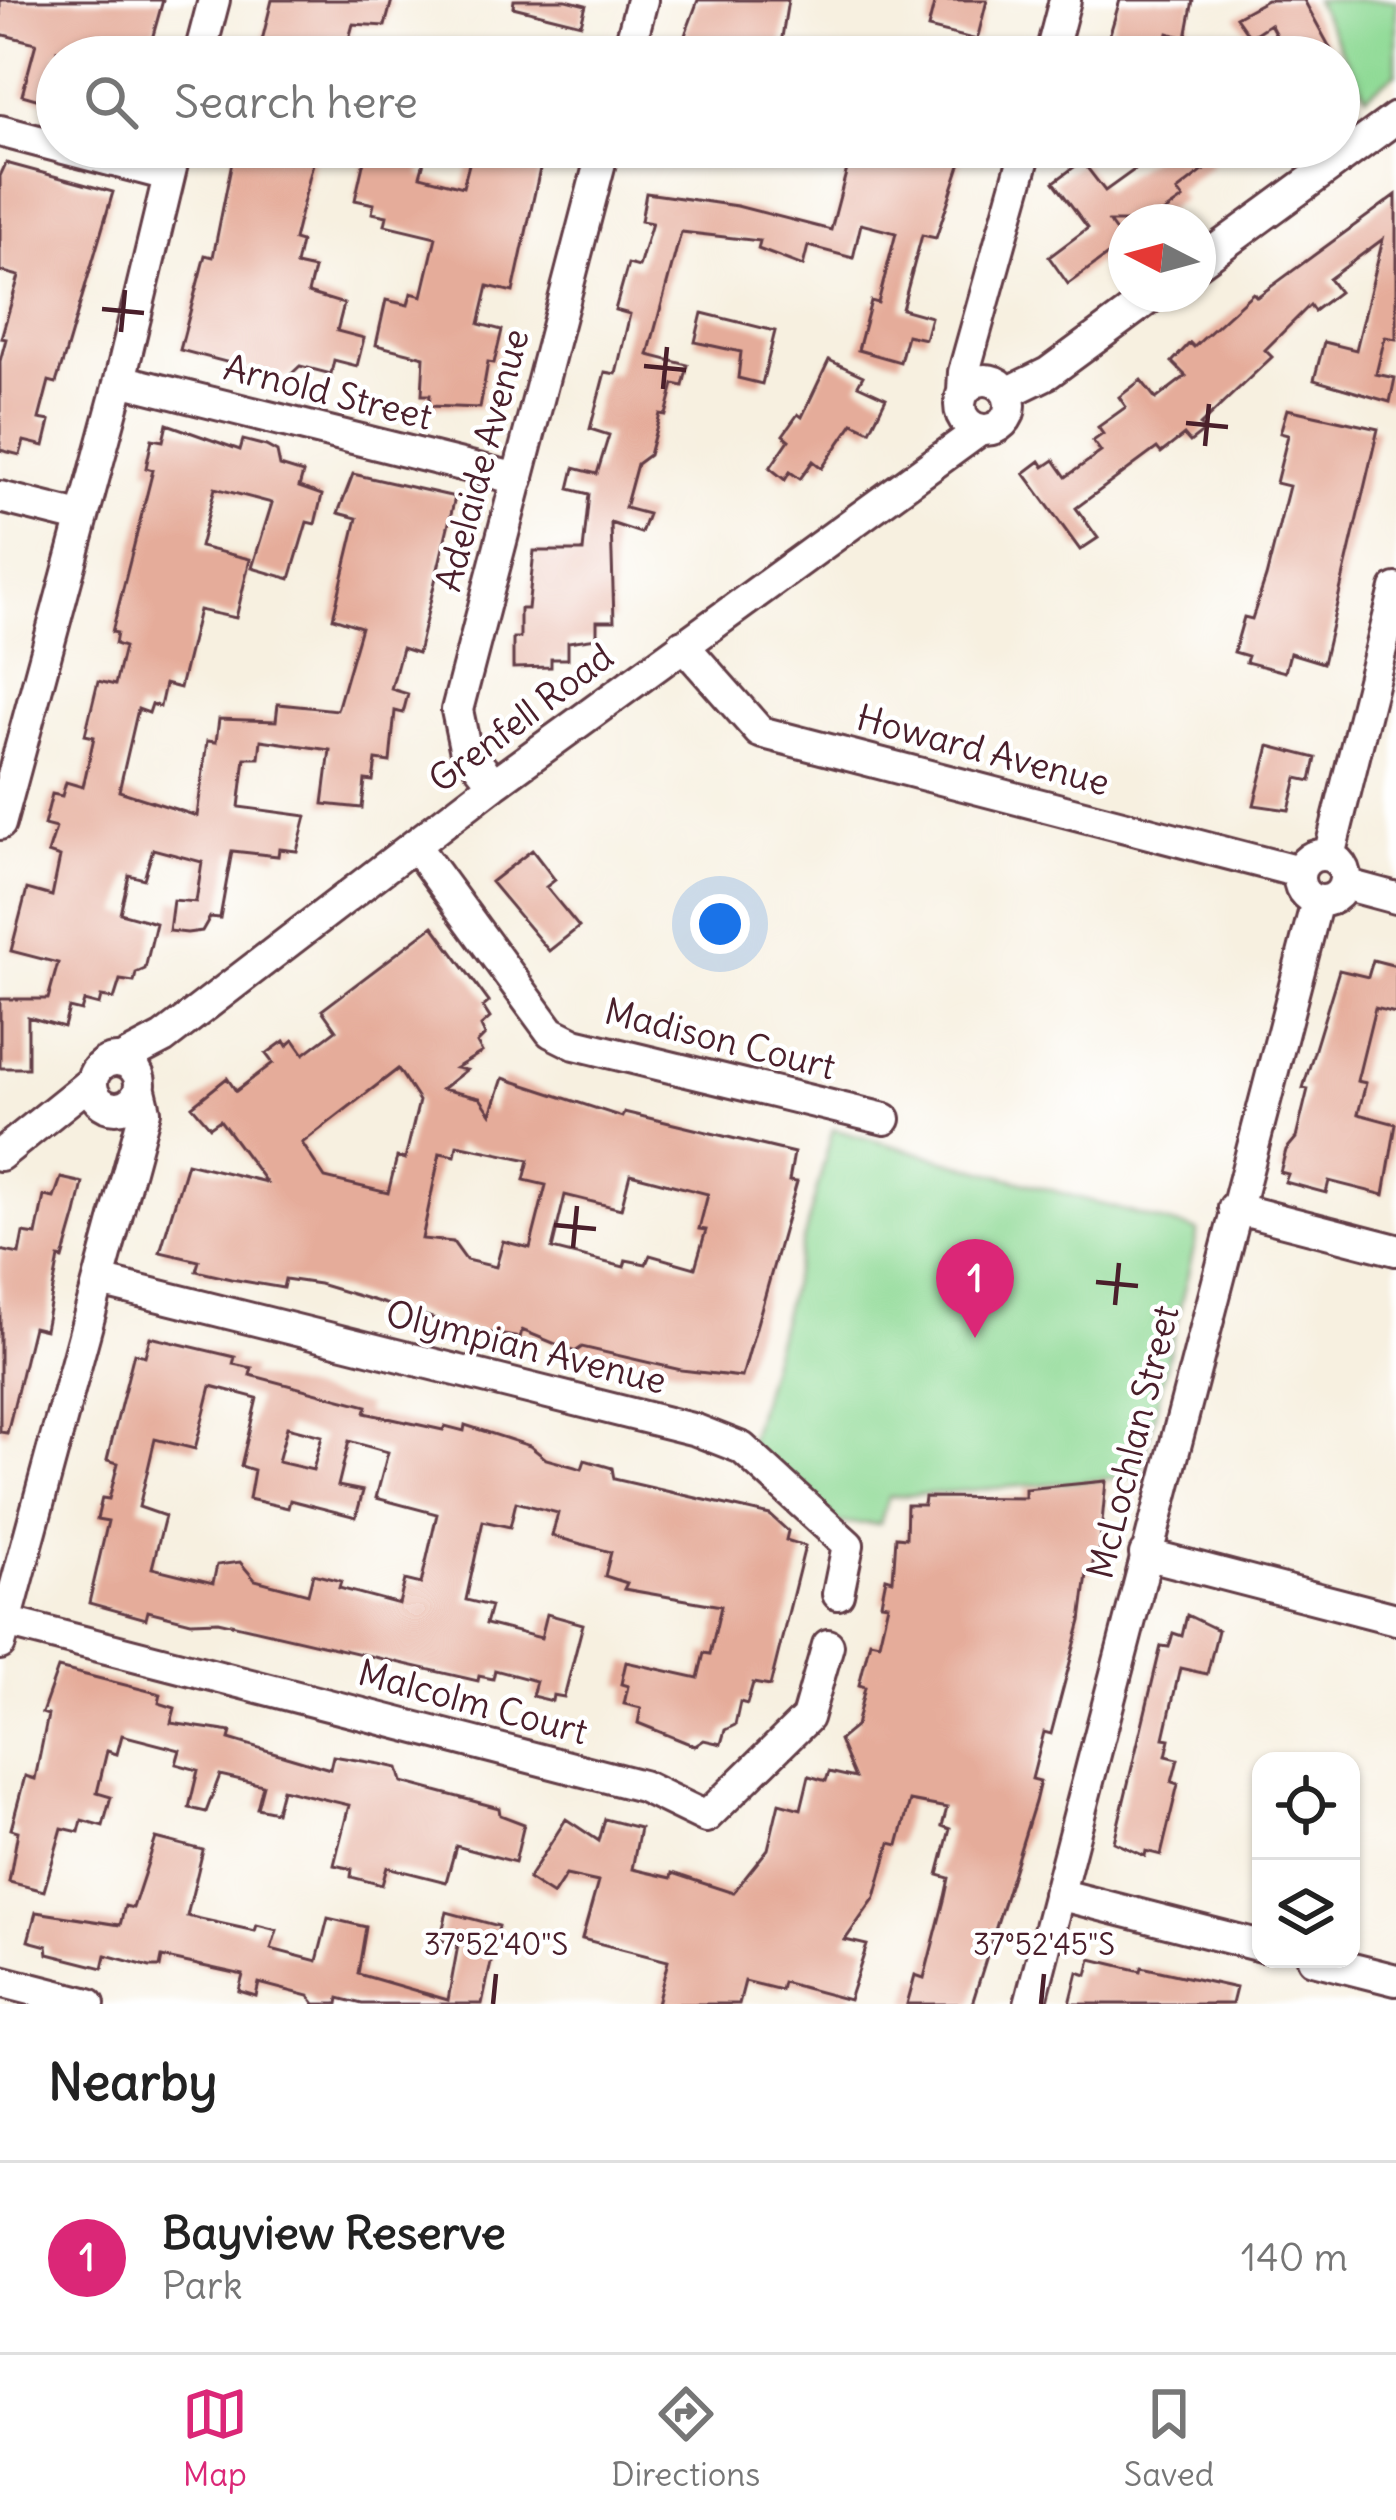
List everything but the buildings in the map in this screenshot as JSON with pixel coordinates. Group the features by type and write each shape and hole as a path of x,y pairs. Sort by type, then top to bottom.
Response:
{"street":[{"path":"205,36 214,0"},
{"path":"633,36 642,0"},
{"path":"1056,36 1065,0"},
{"path":"1360,144 1396,118"},
{"path":"0,131 36,141"},
{"path":"0,824 120,380 170,168"},
{"name":"Adelaide Avenue","path":"494,784 465,748 457,710 599,168"},
{"path":"968,412 964,372 1022,168"},
{"path":"1216,250 1328,168"},
{"path":"968,412 974,383 1001,388 1048,373 1131,312"},
{"path":"979,331 1001,388"},
{"name":"Arnold Street","path":"120,380 518,479"},
{"name":"Grenfell Road","path":"103,1098 106,1062 122,1060 163,1038 494,784 928,463 968,412 1002,423 1009,409 1001,388"},
{"path":"0,496 80,517"},
{"path":"1329,856 1396,589"},
{"name":"Howard Avenue","path":"683,645 760,732 1300,872"},
{"name":"Madison Court","path":"416,846 551,1032 575,1044 885,1119"},
{"path":"1329,856 1342,866 1344,884 1335,897 1317,901 1303,892 1300,872 1308,859 1329,856"},
{"path":"1344,884 1396,898"},
{"name":"McLochlan Street","path":"1030,2004 1317,901"},
{"name":"Grenfell Road","path":"0,1155 52,1115 103,1098 129,1106 163,1038"},
{"path":"3,1633 145,1111 134,1067 122,1060"},
{"path":"103,1098 131,1161"},
{"path":"1234,1208 1396,1250"},
{"name":"Olympian Avenue","path":"100,1281 697,1430 742,1448 848,1545 838,1594"},
{"path":"1144,1554 1396,1618"},
{"name":"Malcolm Court","path":"3,1633 642,1786 706,1816 807,1718 828,1645"},
{"path":"1058,1894 1252,1944"},
{"path":"1349,1968 1396,1980"},
{"path":"0,1981 89,2004"}],"green space":[{"path":"1315,0 1396,0 1396,73 1366,96 1360,85 1360,36 1334,36"},
{"path":"833,1129 1198,1231 1140,1476 888,1497 880,1524 839,1523 748,1446"}],"place":[{"name":"Bayview Reserve","path":"975,1338"}]}
